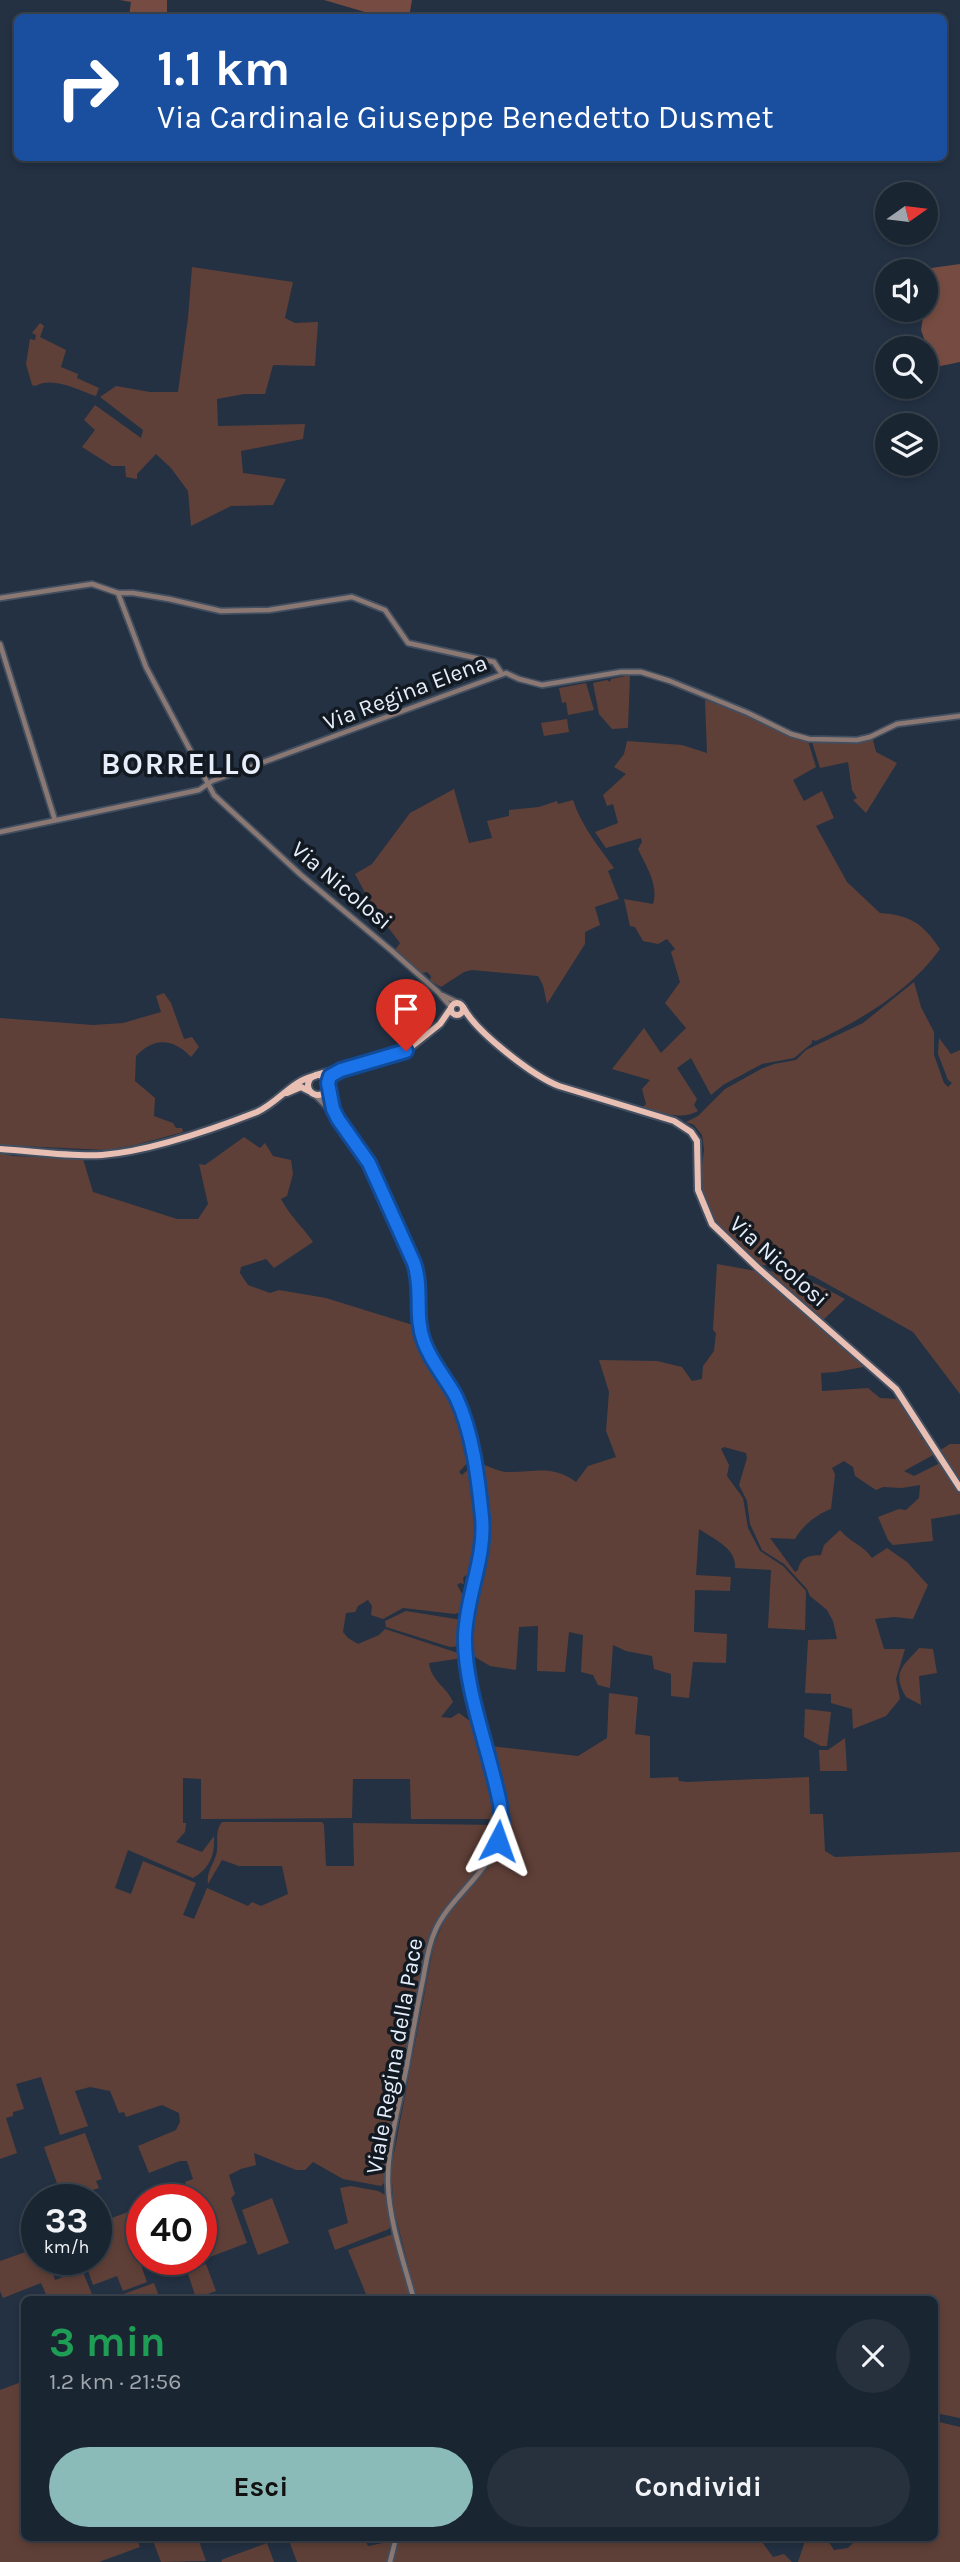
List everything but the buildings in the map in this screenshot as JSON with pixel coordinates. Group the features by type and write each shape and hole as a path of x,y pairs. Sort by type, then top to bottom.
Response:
{"main road":[{"path":"453,1006 463,1007 476,1024"},
{"path":"453,1006 457,1015 476,1024"},
{"path":"440,1024 453,1006"},
{"path":"0,1149 87,1155 124,1152 177,1138 252,1114 270,1105 301,1079 406,1051 440,1024 462,1013 463,1007"},
{"name":"Via Nicolosi","path":"476,1024 526,1068 550,1082 669,1119 691,1132 698,1148 698,1190 712,1224 896,1390 960,1488"},
{"path":"282,1096 301,1087 312,1093 325,1093 330,1076 341,1070"},
{"path":"316,1075 323,1077 328,1084"},
{"path":"312,1093 308,1084 316,1075"}],"street":[{"path":"0,598 83,584 98,585 118,593 169,599 221,611 269,610 352,597 386,611 408,643 494,662 502,674"},
{"path":"118,593 146,667 214,795"},
{"path":"0,644 54,821"},
{"name":"Via Regina Elena","path":"199,790 207,781 314,745 506,673 542,685 632,671 650,674 746,712 791,734 809,738 857,740 897,724 960,716"},
{"path":"0,832 199,790 214,795"},
{"name":"Via Nicolosi","path":"214,795 453,1006"},
{"path":"328,1084 338,1119"},
{"path":"312,1093 338,1119"},
{"name":"Viale Regina della Pace","path":"338,1119 369,1163 411,1254 418,1278 419,1320 424,1342 456,1397 468,1433 483,1525 480,1562 467,1617 466,1653 502,1812 500,1832 493,1852 448,1909 434,1933 416,2015 388,2181 390,2206 413,2296"},
{"path":"390,2562 395,2541"}],"shaded area":[{"path":"120,0 167,0 167,14 129,14 131,2"},
{"path":"324,0 412,0 410,14 372,14"},
{"path":"960,264 960,362 938,367 938,336 923,336 921,330 922,322 938,322 938,267"},
{"path":"192,267 293,282 285,318 295,323 318,322 315,366 273,365 265,394 244,394 217,399 218,426 305,424 303,439 241,451 243,473 286,479 273,505 231,506 191,526 188,491 171,468 156,454 137,474 137,479 126,477 125,466 112,466 82,447 95,430 84,420 95,405 141,438 143,430 100,397 116,386 150,392 178,392"},
{"path":"40,323 44,326 40,337 66,350 61,367 99,388 96,396 58,383 32,385 26,364 30,339 35,340 36,335 32,333"},
{"path":"630,675 628,728 612,729 599,714 593,683 607,680 610,682 611,679"},
{"path":"586,683 594,710 568,715 566,702 562,703 559,688"},
{"path":"705,700 749,715 795,738 808,741 816,767 793,780 804,801 822,791 834,818 816,826 847,882 880,913 900,916 922,927 940,949 900,991 850,1024 816,1041 812,1040 812,1043 794,1058 762,1064 723,1085 711,1095 691,1058 677,1068 697,1099 694,1105 698,1111 678,1115 643,1107 646,1104 642,1089 650,1080 612,1069 644,1028 661,1053 686,1028 665,1003 680,982 671,952 675,949 667,939 658,944 643,941 635,927 630,926 624,899 653,904 654,897 651,876 638,849 641,838 606,848 595,832 618,823 613,804 607,806 603,795 626,774 614,767 624,754 627,741 682,745 707,753"},
{"path":"567,719 569,732 544,736 541,723"},
{"path":"873,740 876,752 897,763 866,813 853,800 857,798 852,790 848,762 820,768 812,742 847,743"},
{"path":"454,789 469,843 492,838 487,821 509,816 509,810 573,800 585,827 614,868 608,871 619,899 595,907 600,925 585,932 585,944 547,1004 538,976 472,970 441,987 430,981 431,976 427,972 422,973 395,950 400,943 374,909 355,874 372,864 410,813"},
{"path":"914,982 921,1007 934,1032 934,1055 948,1087 952,1083 948,1080 938,1054 939,1038 951,1054 960,1050 960,1394 913,1332 813,1276 785,1267 761,1265 732,1240 718,1225 704,1198 701,1173 704,1150 702,1135 694,1125 686,1122 698,1116 725,1089 761,1069 796,1060 806,1050 863,1023"},
{"path":"164,993 171,1003 184,1039 192,1037 199,1047 191,1057 170,1043 150,1045 136,1056 135,1081 155,1098 154,1116 173,1123 176,1128 182,1128 183,1132 106,1150 0,1145 0,1018 93,1025 123,1023 161,1012 156,996"},
{"path":"244,1137 260,1148 265,1143 273,1156 291,1160 293,1174 287,1196 281,1199 313,1242 274,1268 266,1259 241,1267 240,1273 248,1285 270,1293 279,1290 326,1298 416,1326 421,1346 456,1407 469,1461 459,1472 462,1475 470,1468 479,1535 473,1577 468,1578 466,1575 463,1578 464,1584 457,1585 466,1600 464,1611 455,1614 403,1608 383,1619 371,1615 372,1606 368,1600 358,1606 355,1612 346,1613 343,1632 358,1644 379,1635 385,1629 461,1654 462,1658 429,1663 433,1675 453,1702 441,1717 451,1718 459,1713 477,1726 499,1816 496,1819 411,1819 410,1779 353,1779 352,1818 201,1819 201,1779 183,1778 183,1823 186,1823 185,1832 176,1842 202,1852 214,1836 214,1849 207,1865 193,1878 128,1850 115,1888 131,1894 143,1861 196,1883 183,1915 194,1919 207,1888 248,1906 252,1902 261,1906 288,1894 282,1866 239,1866 222,1860 208,1884 222,1822 322,1822 326,1866 354,1866 353,1823 498,1825 488,1855 446,1908 429,1936 386,2160 384,2183 381,2186 343,2179 313,2162 305,2170 296,2170 254,2153 256,2165 229,2175 235,2194 231,2198 247,2243 217,2254 217,2184 186,2184 193,2179 187,2161 180,2161 149,2173 138,2146 176,2130 180,2122 179,2113 162,2105 126,2117 124,2112 119,2113 110,2091 90,2087 75,2091 88,2126 60,2135 41,2077 16,2084 24,2109 13,2112 13,2116 6,2118 17,2153 0,2159 0,1153 83,1159 93,1192 177,1219 198,1219 208,1204 199,1164 205,1165"},
{"path":"717,1264 756,1271 865,1365 821,1373 822,1391 868,1388 880,1398 899,1399 921,1432 921,1439 927,1440 935,1454 904,1471 914,1476 940,1463 960,1493 960,1514 931,1519 933,1541 893,1545 878,1517 899,1509 906,1510 919,1498 920,1485 883,1487 876,1490 855,1476 853,1467 844,1461 832,1468 835,1474 831,1509 810,1521 795,1539 770,1538 795,1572 803,1559 821,1555 824,1545 840,1530 872,1558 887,1548 907,1562 928,1585 913,1619 875,1619 884,1649 905,1649 896,1679 900,1699 886,1716 853,1729 852,1709 831,1703 831,1694 805,1693 808,1640 837,1639 833,1621 827,1610 810,1596 807,1589 784,1564 762,1550 750,1524 747,1501 739,1485 746,1453 724,1447 721,1449 729,1465 727,1476 743,1498 748,1528 760,1551 783,1566 806,1591 805,1630 768,1628 771,1570 735,1568 735,1561 728,1550 699,1529 696,1575 731,1577 730,1591 695,1590 694,1632 727,1634 726,1663 693,1662 689,1698 671,1696 671,1674 654,1669 652,1656 626,1651 613,1645 610,1688 598,1685 593,1675 581,1672 583,1635 569,1632 565,1672 537,1671 538,1626 519,1627 516,1670 490,1666 470,1654 473,1611 487,1541 479,1465 504,1472 550,1471 576,1482 588,1466 616,1457 606,1431 609,1392 599,1360 657,1361 682,1367 692,1381 702,1379 703,1366 714,1351"},
{"path":"769,1271 808,1281 845,1299 822,1321 767,1273"},
{"path":"950,1444 960,1444 960,1484 939,1451"},
{"path":"406,1611 462,1620 461,1646 450,1647 386,1627 385,1621"},
{"path":"919,1648 933,1649 937,1673 919,1676 921,1705 906,1697 900,1681 901,1669"},
{"path":"609,1693 638,1697 635,1734 650,1736 650,1778 678,1777 679,1781 687,1782 809,1777 810,1814 823,1814 825,1851 835,1857 960,1852 960,2418 938,2414 938,2296 416,2296 394,2210 391,2169 434,1944 445,1919 491,1861 503,1838 505,1814 490,1746 578,1756 607,1738"},
{"path":"805,1709 831,1712 827,1746 821,1746 804,1737"},
{"path":"845,1738 847,1771 820,1771 819,1750 828,1750"},
{"path":"85,2133 102,2179 96,2181 97,2184 57,2184 44,2147"},
{"path":"351,2186 385,2195 391,2225 389,2229 335,2250 328,2230 348,2223 340,2188"},
{"path":"272,2198 289,2243 258,2255 242,2210"},
{"path":"126,2213 126,2275 144,2275 147,2282 123,2291 117,2276 93,2285 90,2275 112,2275 112,2218"},
{"path":"393,2234 410,2296 367,2296 348,2250"},
{"path":"21,2254 21,2275 53,2275 55,2280 68,2275 84,2275 93,2296 47,2296 41,2283 3,2298 0,2291 0,2261"},
{"path":"188,2275 210,2275 216,2291 195,2296"},
{"path":"154,2283 159,2296 118,2296"},
{"path":"21,2382 21,2541 137,2541 140,2547 99,2562 0,2562 0,2390"},
{"path":"938,2422 960,2427 960,2562 798,2562 805,2541 828,2541 834,2550 848,2548 855,2541 938,2541"},
{"path":"153,2541 199,2541 206,2561 161,2562"},
{"path":"289,2541 366,2541 368,2546 392,2541 387,2562 297,2562"},
{"path":"398,2541 761,2541 773,2557 784,2554 792,2562 394,2562"},
{"path":"267,2543 274,2562 221,2560"}],"district":[{"name":"BORRELLO","path":"182,764"}],"route":[{"path":"406,1051 341,1070 330,1076 328,1086 338,1119 369,1163 414,1263 418,1278 421,1334 431,1357 456,1397 468,1433 483,1525 480,1562 467,1617 466,1653 500,1804 502,1821 498,1841"}]}
